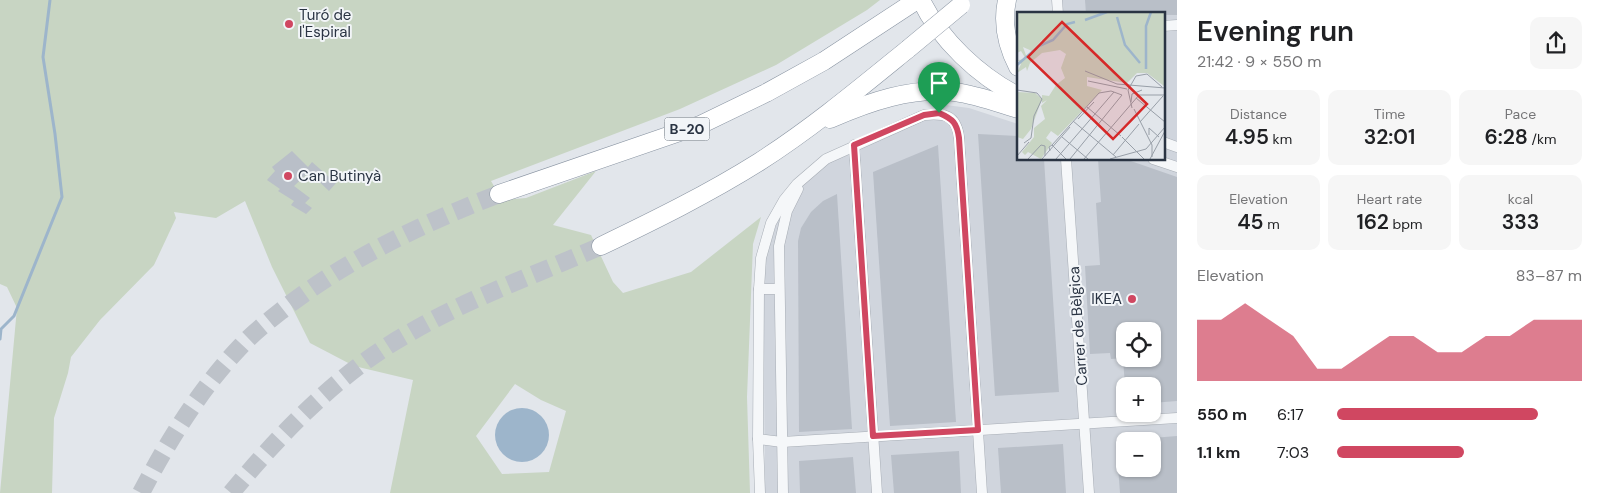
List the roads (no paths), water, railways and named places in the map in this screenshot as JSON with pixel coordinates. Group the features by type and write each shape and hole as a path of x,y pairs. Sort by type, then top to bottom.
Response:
{"highway":[{"name":"B-20","path":"499,194 700,125 766,93 824,61 919,0"},
{"path":"919,0 946,37 970,63 988,78 1017,95"},
{"path":"1007,0 1008,44 1017,65"},
{"path":"601,246 713,190 761,161 806,129 963,2"},
{"path":"806,129 877,101 895,96 924,92 955,92 1017,109"}],"street":[{"path":"1164,26 1177,25"},
{"path":"760,493 758,439 759,289 761,258 771,223 784,200 804,176 826,158 924,115 939,113 951,118 958,126 982,493"},
{"path":"1164,142 1177,147"},
{"path":"854,145 877,493"},
{"name":"Carrer de Bèlgica","path":"1066,160 1090,493"},
{"path":"1156,160 1177,167"},
{"path":"783,493 779,246 788,211 804,176"},
{"path":"759,289 779,289"},
{"path":"758,439 782,442 1177,418"}],"water":[{"path":"517,408 527,408 537,412 545,420 549,435 545,450 537,458 527,462 517,462 507,458 499,450 495,440 495,430 499,420 507,412"}],"waterway":[{"path":"0,339 1,329 14,316 62,197 55,134 43,57 50,0"}],"tunnel":[{"path":"141,493 162,454 198,398 226,363 263,326 311,289 362,257 416,229 499,194"},
{"path":"231,493 314,404 360,365 385,348 434,319 457,308 601,246"}],"place":[{"name":"Turó de l'Espiral","path":"289,24"},
{"name":"Can Butinyà","path":"288,176"},
{"name":"IKEA","path":"1132,299"}]}
